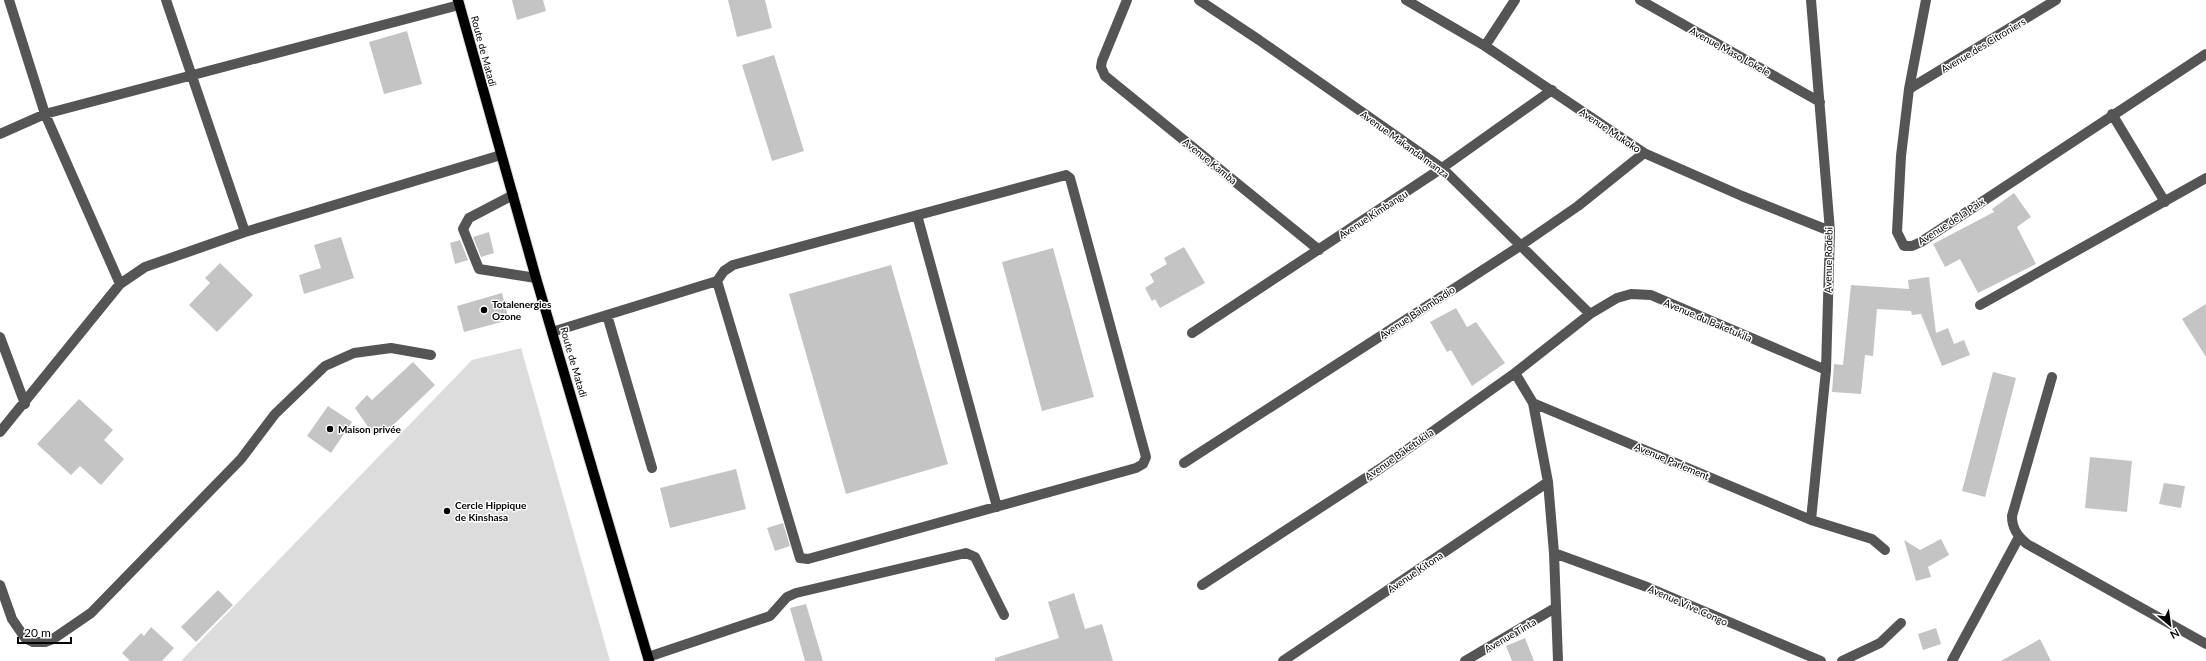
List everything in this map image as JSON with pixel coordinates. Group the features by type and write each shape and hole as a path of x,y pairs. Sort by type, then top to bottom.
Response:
{"main road":[{"name":"Route de Matadi","path":"458,3 536,278 648,659"}],"street":[{"path":"9,0 45,114 120,284"},
{"path":"166,0 245,232"},
{"name":"Avenue Kamba","path":"1127,0 1102,61 1102,72 1319,250"},
{"name":"Avenue Makanda manza","path":"1199,0 1259,40 1442,168 1590,314"},
{"name":"Avenue Mukoko","path":"1406,0 1485,46 1644,153 1742,196 1830,231"},
{"path":"1485,46 1515,0"},
{"name":"Avenue Maso Lokele","path":"1640,0 1820,102"},
{"name":"Avenue Rodebi","path":"1810,520 1826,370 1830,231 1811,0"},
{"name":"Avenue de la Paix","path":"1926,0 1910,89 1901,156 1897,232 1904,246 1912,246 1921,242 2112,114 2206,54"},
{"name":"Avenue des Citroniers","path":"1910,89 2056,0"},
{"path":"0,134 45,114 458,3"},
{"name":"Avenue Kimbangu","path":"1192,333 1442,168 1552,90"},
{"path":"2112,114 2165,202"},
{"name":"Avenue Balombadio","path":"1184,463 1520,246 1578,206 1644,153"},
{"path":"0,432 25,404 120,284 145,267 245,232 501,155"},
{"path":"552,332 717,281 724,271 733,266 1061,175 1066,175 1070,178 1072,185 1146,457 1143,464 1136,468 808,559 800,558 717,281"},
{"path":"1980,305 2206,178"},
{"path":"513,194 469,218 463,229 479,269 536,278"},
{"path":"917,215 997,507"},
{"name":"Avenue du Baketukila","path":"1590,314 1617,298 1631,294 1651,295 1826,370"},
{"name":"Avenue Baketukila","path":"1202,585 1381,468 1515,373 1590,314"},
{"path":"607,315 652,468"},
{"path":"0,337 25,404"},
{"path":"0,585 12,619 25,638 33,642 45,642 53,639 91,613 241,459 275,414 325,366 354,353 391,348 431,355"},
{"path":"1515,373 1533,403 1548,482 1554,553 1558,661"},
{"path":"2052,377 2012,516 2012,525 2019,537 2027,544 2206,644"},
{"name":"Avenue Parlement","path":"1533,403 1810,520 1872,539 1885,550"},
{"name":"Avenue Kitona","path":"1283,661 1548,482"},
{"path":"1952,661 2019,537"},
{"path":"648,659 770,616 784,600 796,593 966,553 974,557 1004,615"},
{"name":"Avenue Vive Congo","path":"1554,553 1647,587 1821,661"},
{"name":"Avenue Tinta","path":"1465,661 1555,608"},
{"path":"1842,661 1880,643 1901,623"}],"shaded area":[{"name":"Cercle Hippique de Kinshasa","path":"521,348 610,661 181,661 472,360"}],"building":[{"path":"512,0 543,0 546,11 517,20"},
{"path":"728,0 765,0 772,28 737,37"},
{"path":"407,31 422,84 384,94 369,42"},
{"path":"774,55 804,151 772,161 742,65"},
{"path":"2014,193 2031,217 2017,227 2036,264 1978,293 1960,259 1945,267 1933,244 1994,212 1992,209"},
{"path":"489,232 494,253 481,257 473,237"},
{"path":"341,237 354,278 304,294 299,275 321,268 314,245"},
{"path":"460,240 468,260 455,264 450,243"},
{"path":"1184,247 1205,283 1160,308 1155,299 1152,301 1145,288 1154,282 1150,274 1167,264 1164,258"},
{"path":"1053,248 1094,397 1042,411 1002,262"},
{"path":"220,263 253,295 217,332 189,305 210,283 205,278"},
{"path":"891,265 948,464 846,494 789,294"},
{"path":"1929,277 1936,333 1948,328 1954,344 1964,340 1970,355 1942,366 1921,314 1912,315 1911,311 1877,309 1873,356 1865,355 1861,394 1832,392 1834,364 1843,365 1851,285 1909,289 1908,280"},
{"path":"502,293 509,320 464,332 457,306"},
{"path":"2206,304 2206,357 2182,319"},
{"path":"1456,308 1467,327 1476,322 1505,363 1472,386 1451,350 1447,352 1430,322"},
{"path":"413,362 435,385 390,428 375,437 355,408 367,395 372,400"},
{"path":"1993,372 2016,378 1985,497 1962,491"},
{"path":"79,399 113,430 104,440 124,459 101,485 80,466 71,475 37,444"},
{"name":"Maison privée","path":"328,406 352,422 331,453 307,436"},
{"path":"2090,457 2132,461 2127,512 2085,508"},
{"path":"736,469 746,509 670,528 660,488"},
{"path":"2164,483 2185,486 2181,508 2159,504"},
{"path":"783,523 790,546 775,551 767,528"},
{"path":"1941,539 1949,555 1928,567 1931,577 1916,581 1904,540 1920,550"},
{"path":"218,590 233,605 196,642 181,627"},
{"path":"1074,593 1085,629 1102,624 1113,661 995,661 995,658 1059,638 1048,602"},
{"path":"806,604 823,661 805,661 790,608"},
{"path":"151,627 174,648 162,661 130,661 122,653 141,633 144,636"},
{"path":"1936,628 1941,644 1923,650 1918,634"},
{"path":"1525,638 1534,661 1512,661 1506,646"},
{"path":"2040,639 2051,661 2001,661"}],"place":[{"name":"Totalenergies Ozone","path":"484,310"},
{"name":"Maison privée","path":"330,429"},
{"name":"Cercle Hippique de Kinshasa","path":"447,511"}]}
